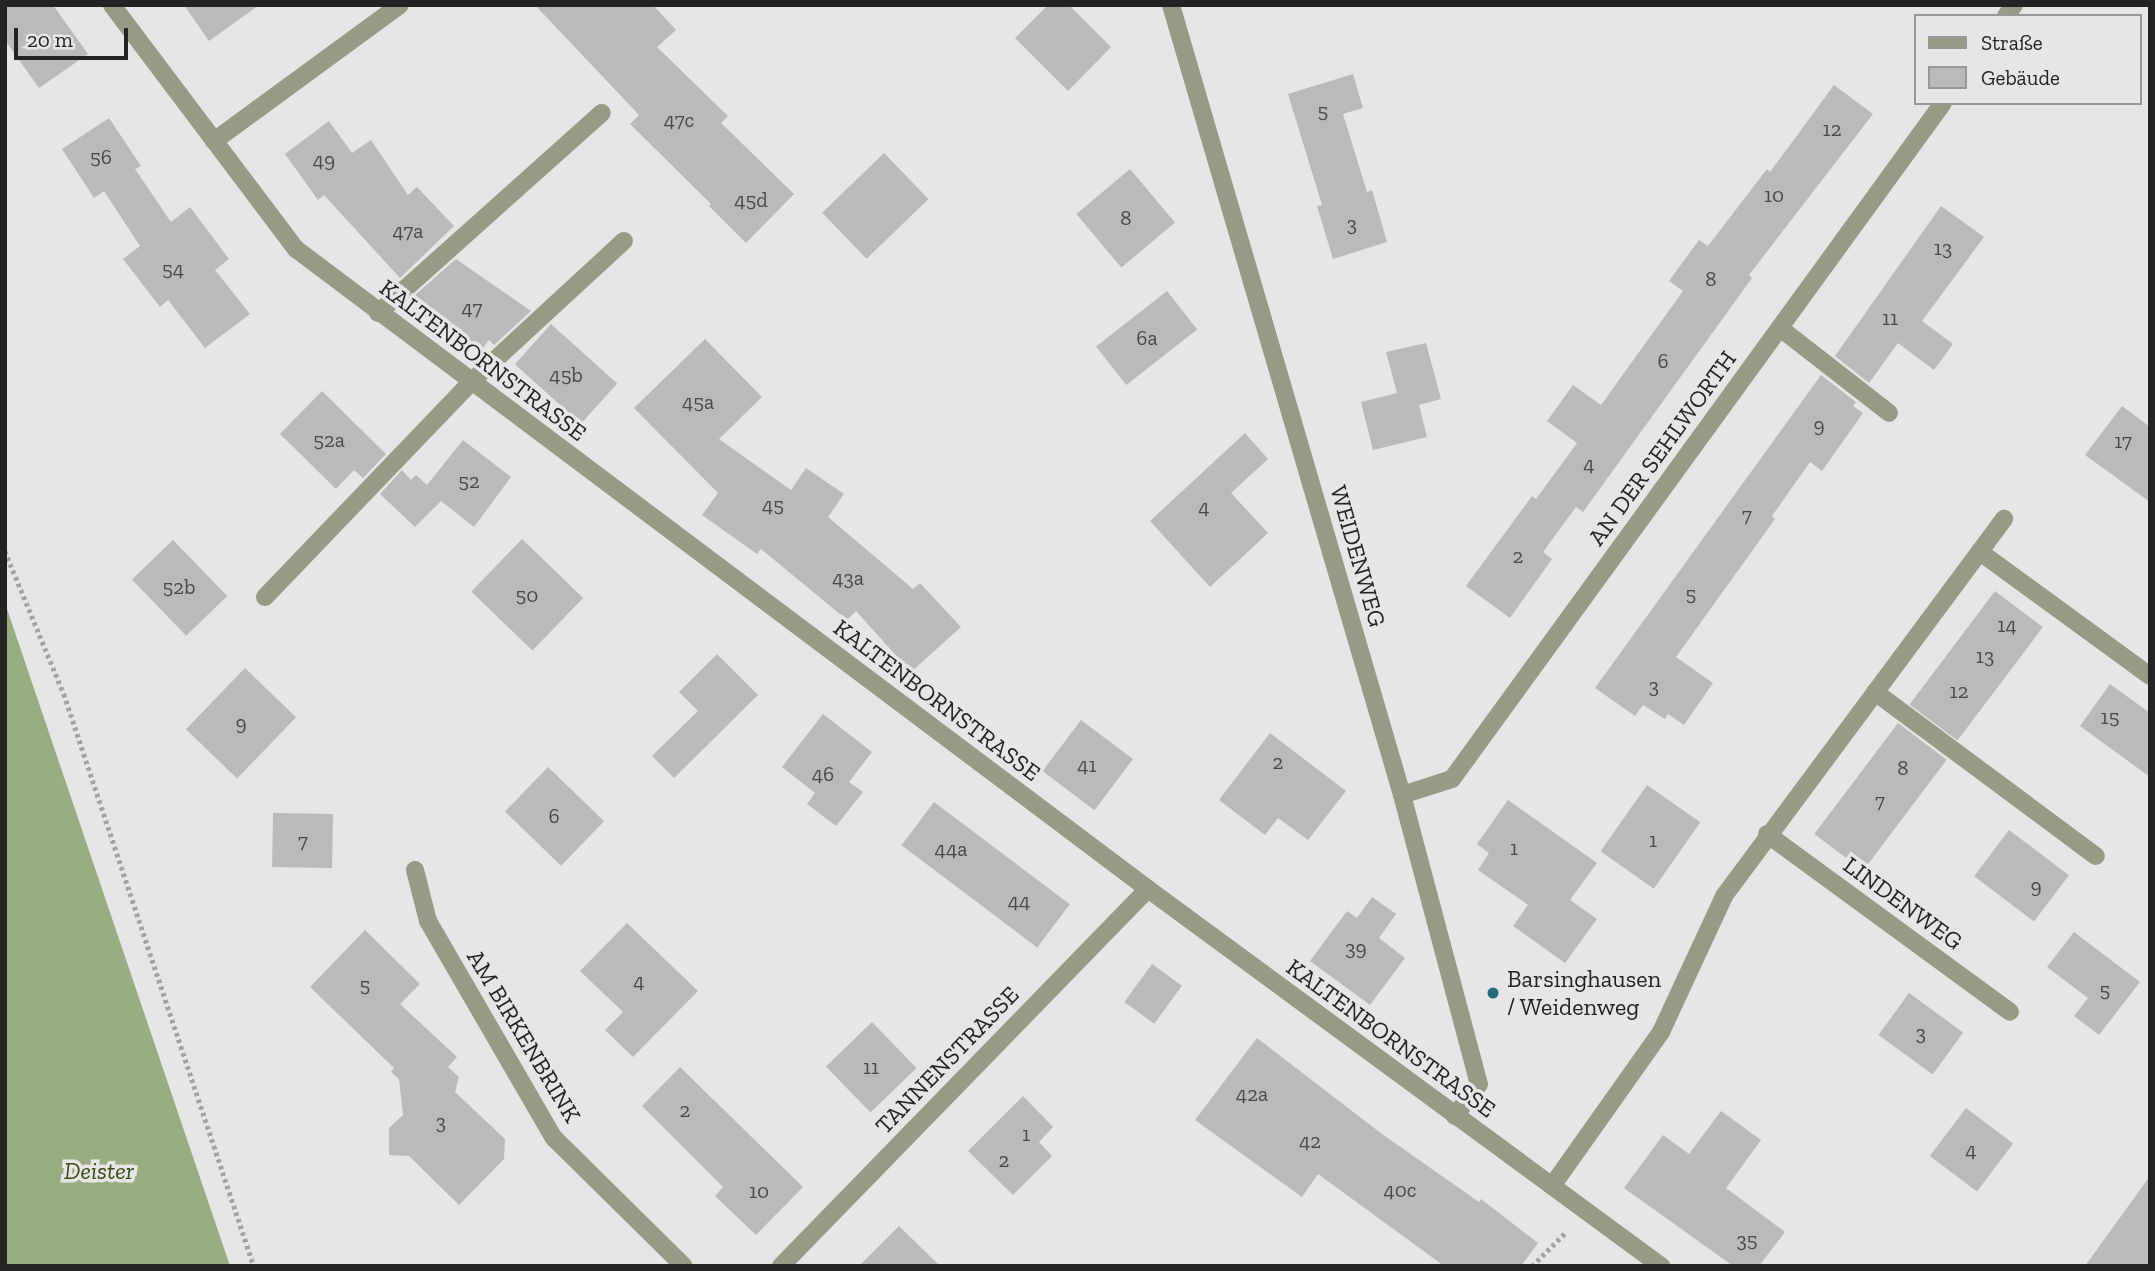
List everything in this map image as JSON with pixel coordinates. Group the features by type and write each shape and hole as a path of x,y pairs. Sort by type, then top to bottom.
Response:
{"street":[{"name":"KALTENBORNSTRASSE","path":"112,5 296,249 1148,889 1661,1266"},
{"path":"214,141 400,5"},
{"name":"WEIDENWEG","path":"1171,5 1402,795 1479,1084 1455,1116"},
{"name":"AN DER SEHLWORTH","path":"1402,795 1452,779 1942,105"},
{"path":"378,313 602,113"},
{"path":"265,597 471,382 624,241"},
{"path":"1780,328 1889,413"},
{"path":"1552,1186 1661,1032 1724,896 1767,834 2004,519"},
{"path":"1980,552 2150,676"},
{"path":"1875,692 2096,856"},
{"name":"LINDENWEG","path":"1767,834 2010,1012"},
{"name":"AM BIRKENBRINK","path":"415,870 428,921 554,1138 684,1266"},
{"name":"TANNENSTRASSE","path":"781,1266 1148,889"}],"path":[{"path":"5,551 64,694 254,1266"},
{"path":"1532,1266 1587,1211"}],"green space":[{"name":"Deister","path":"5,603 230,1266 5,1266"}],"building":[{"path":"5,5 53,5 88,54 39,88 5,40"},
{"path":"184,5 259,5 209,41"},
{"path":"535,5 653,5 676,30 657,47 728,116 721,123 794,194 746,243 709,206 711,204 630,124 639,115"},
{"path":"1048,5 1069,5 1111,47 1068,91 1015,38"},
{"path":"1353,74 1363,108 1343,114 1367,192 1372,190 1387,242 1333,259 1317,206 1322,205 1288,94"},
{"path":"1834,85 1873,114 1749,275 1752,278 1583,512 1576,507 1543,552 1552,559 1510,618 1466,586 1532,496 1536,499 1577,443 1547,421 1573,385 1601,405 1683,291 1669,281 1699,240 1708,246 1767,169 1770,172"},
{"path":"109,118 141,166 135,169 171,222 190,207 229,259 215,270 250,314 205,348 168,300 160,307 123,259 140,246 104,191 94,198 62,149"},
{"path":"329,121 352,153 371,140 408,195 417,187 454,226 400,278 324,195 318,200 285,154"},
{"path":"884,153 928,199 867,259 822,213"},
{"path":"1130,169 1175,223 1121,268 1076,214"},
{"path":"1941,206 1984,237 1922,321 1953,344 1934,370 1898,343 1869,383 1835,356"},
{"path":"456,259 531,311 494,345 489,340 481,351 429,316 432,313 415,295"},
{"path":"1167,291 1197,330 1126,385 1096,346"},
{"path":"551,324 617,384 581,424 515,364"},
{"path":"705,339 762,397 719,439 791,490 806,468 844,494 828,517 913,589 920,583 961,627 911,672 856,611 847,620 761,549 757,554 702,515 718,493 634,408"},
{"path":"1426,343 1441,399 1419,405 1427,437 1373,450 1361,402 1397,393 1386,352"},
{"path":"1821,375 1856,402 1853,406 1863,413 1822,471 1810,462 1772,516 1775,519 1676,657 1713,683 1684,725 1668,714 1665,719 1643,705 1635,716 1595,688"},
{"path":"322,391 386,454 363,478 354,470 336,489 280,434"},
{"path":"2122,406 2150,427 2150,502 2085,455"},
{"path":"1245,433 1268,459 1231,493 1268,533 1210,587 1150,521"},
{"path":"463,440 511,477 474,527 441,501 415,527 380,494 402,470 411,480 416,475 427,485"},
{"path":"522,539 583,598 532,651 471,592"},
{"path":"173,540 227,596 186,636 132,580"},
{"path":"1995,591 2043,627 1957,741 1910,704"},
{"path":"717,654 758,695 674,778 652,756 698,711 679,692"},
{"path":"245,668 296,717 237,778 186,729"},
{"path":"2110,684 2150,713 2150,777 2080,726"},
{"path":"823,714 872,752 849,782 863,792 836,826 807,804 815,793 782,767"},
{"path":"1081,720 1133,759 1094,810 1042,771"},
{"path":"1898,723 1947,760 1863,871 1814,834"},
{"path":"1270,733 1346,791 1308,840 1278,818 1265,835 1219,800"},
{"path":"548,767 604,821 561,866 505,812"},
{"path":"1647,785 1700,822 1654,889 1601,851"},
{"path":"1508,800 1597,863 1570,900 1597,919 1565,963 1513,926 1528,905 1478,870 1489,853 1477,844"},
{"path":"934,802 1070,904 1037,947 902,845"},
{"path":"273,813 333,814 332,868 272,867"},
{"path":"2009,830 2069,875 2034,921 1974,876"},
{"path":"1372,897 1396,914 1379,938 1405,958 1370,1005 1310,961 1347,911 1357,918"},
{"path":"627,923 698,991 633,1057 605,1030 623,1012 580,971"},
{"path":"365,930 420,984 400,1004 457,1057 448,1067 459,1077 455,1092 505,1139 504,1159 459,1205 409,1156 389,1155 389,1128 403,1115 399,1079 391,1072 394,1068 310,987"},
{"path":"2074,932 2140,982 2099,1035 2074,1016 2088,998 2047,967"},
{"path":"1152,964 1182,986 1154,1024 1124,1002"},
{"path":"1909,993 1963,1032 1933,1074 1878,1035"},
{"path":"872,1022 916,1068 870,1112 826,1066"},
{"path":"1257,1038 1382,1134 1479,1202 1481,1199 1538,1243 1521,1266 1444,1266 1318,1174 1302,1197 1195,1120"},
{"path":"680,1067 803,1187 756,1235 715,1196 723,1187 642,1106"},
{"path":"1023,1096 1053,1127 1039,1142 1052,1156 1013,1195 968,1151"},
{"path":"1966,1108 2013,1144 1977,1191 1930,1156"},
{"path":"1721,1111 1761,1140 1726,1188 1785,1232 1759,1266 1733,1266 1624,1188 1663,1135 1689,1154"},
{"path":"2150,1176 2150,1266 2085,1266"},
{"path":"899,1226 940,1266 859,1266"}],"place":[{"name":"Barsinghausen / Weidenweg","path":"1493,993"}]}
